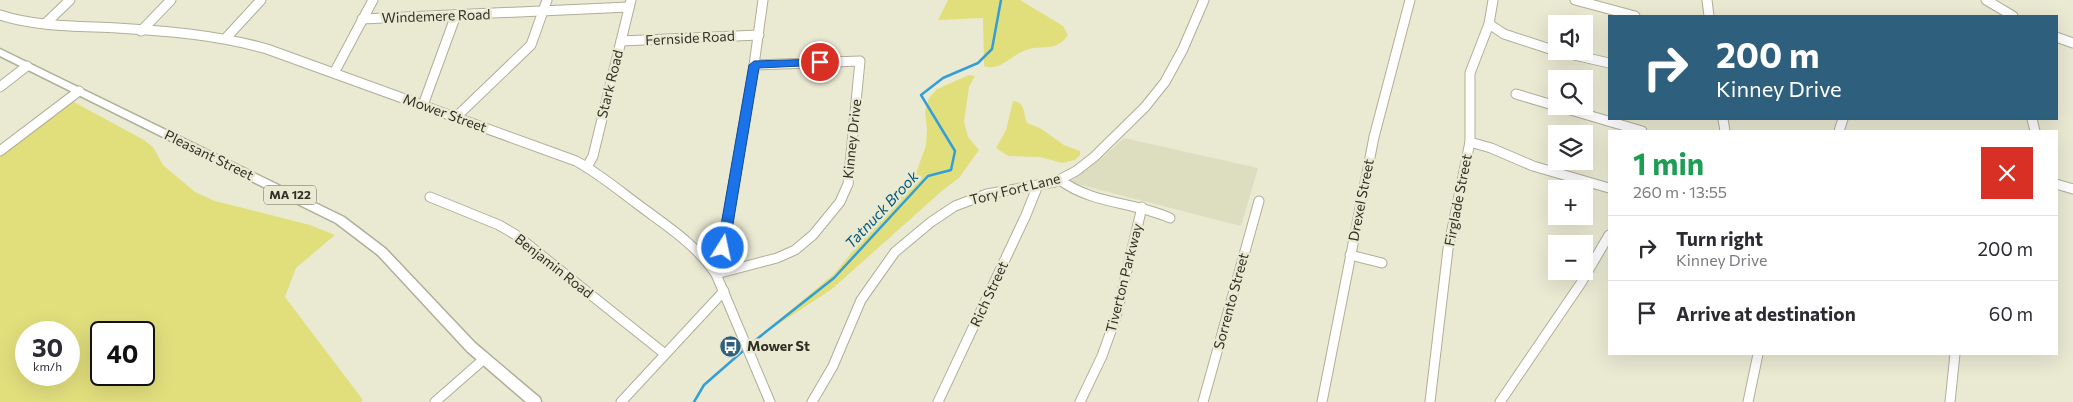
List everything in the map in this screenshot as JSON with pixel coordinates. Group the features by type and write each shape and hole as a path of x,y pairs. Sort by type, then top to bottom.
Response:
{"main road":[{"name":"Pleasant Street","path":"0,52 340,220 382,252 484,359 535,402"}],"street":[{"path":"46,23 70,0"},
{"path":"141,31 171,0"},
{"path":"226,38 261,0"},
{"path":"334,73 373,0"},
{"path":"456,116 531,45 546,0"},
{"path":"716,274 722,256 759,35 763,0 769,0"},
{"name":"Tory Fort Lane","path":"812,402 833,366 861,300 895,252 920,230 954,206 987,194 1060,180 1094,157 1145,108 1165,82 1204,0"},
{"name":"Drexel Street","path":"1322,402 1379,114 1410,0"},
{"name":"Firglade Street","path":"1430,402 1448,249 1470,142 1470,73 1489,24 1493,0"},
{"path":"1575,0 1631,15"},
{"path":"1707,0 1709,15"},
{"path":"1986,0 2011,15"},
{"name":"Windemere Road","path":"362,19 543,11 630,4"},
{"name":"Stark Road","path":"588,167 630,4"},
{"name":"Mower Street","path":"0,15 15,20 226,38 262,48 456,116 557,153 588,167 691,243 705,256 724,291 770,402"},
{"path":"423,105 456,15"},
{"path":"1489,24 1504,34 1548,48"},
{"name":"Fernside Road","path":"621,41 759,35"},
{"path":"2058,38 2073,44"},
{"path":"1593,59 1608,63"},
{"name":"Kinney Drive","path":"716,274 731,267 780,256 794,250 815,233 842,200 848,184 860,61 754,65"},
{"path":"0,87 28,66"},
{"path":"0,152 79,91"},
{"path":"1516,94 1548,103"},
{"path":"1588,115 1639,130"},
{"path":"1470,142 1490,148 1533,166 1608,188"},
{"path":"1060,180 1071,190 1082,194 1142,207 1170,218"},
{"name":"Rich Street","path":"938,402 1026,215 1038,185"},
{"path":"2058,185 2073,189"},
{"name":"Benjamin Road","path":"430,197 499,225 516,235 665,354"},
{"name":"Sorrento Street","path":"1203,402 1259,201"},
{"name":"Tiverton Parkway","path":"1080,402 1102,356 1116,318 1142,207"},
{"path":"1500,402 1581,283 1608,237"},
{"path":"1350,255 1382,263"},
{"path":"621,402 724,291"},
{"path":"1748,402 1758,355"},
{"path":"1950,402 1955,355"},
{"path":"435,402 484,359"}],"shaded area":[{"path":"948,0 1020,0 1063,26 1068,35 1063,41 1054,46 1032,48 995,67 984,66 983,18 938,20"},
{"path":"969,75 975,76 969,87 964,122 968,137 979,150 959,178 832,289 756,339 834,274 915,176 926,145 925,112 929,98 937,89"},
{"path":"72,101 144,140 153,147 163,165 195,192 215,201 310,225 335,235 296,268 285,297 363,400 361,402 0,402 0,156"},
{"path":"1013,101 1020,103 1022,106 1027,123 1040,128 1064,145 1080,151 1080,155 1075,160 1062,163 1040,157 1008,156 996,148 1006,130"},
{"path":"1124,138 1258,168 1241,226 1069,182 1103,157"}],"waterway":[{"name":"Tatnuck Brook","path":"748,346 834,278 928,176 951,170 955,151 921,95 943,78 978,63 992,49 1001,0"},
{"name":"Tatnuck Brook","path":"694,402 704,385 744,350"}],"place":[{"name":"Mower St","path":"731,346"}],"route":[{"path":"723,248 754,65 820,62"}]}
